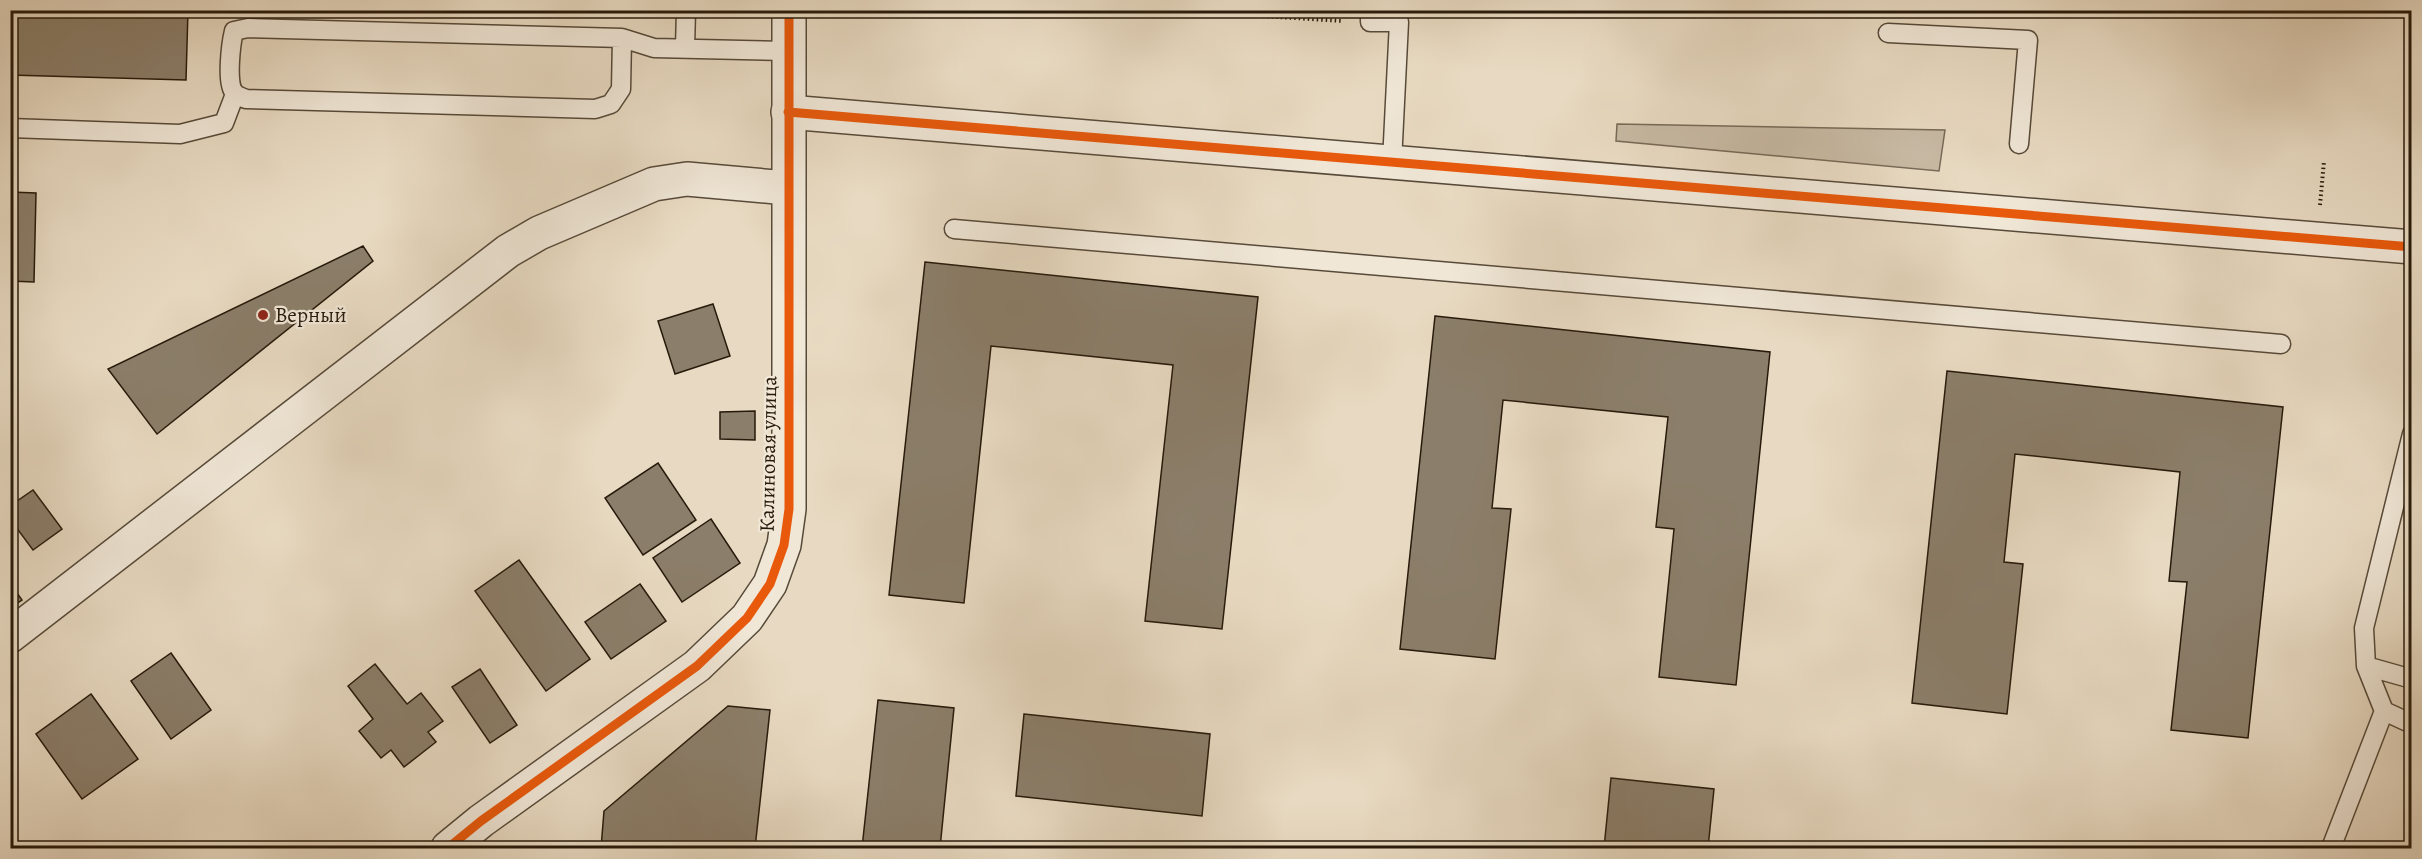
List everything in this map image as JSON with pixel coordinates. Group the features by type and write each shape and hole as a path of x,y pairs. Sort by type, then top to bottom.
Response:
{"street":[{"name":"Калиновая улица","path":"448,849 481,821 697,666 747,618 770,584 784,544 789,509 787,188 789,10"},
{"path":"788,112 2412,247"},
{"path":"10,636 508,251 539,233 654,184 687,179 787,188"}],"lane":[{"path":"685,48 686,10"},
{"path":"1370,16 1399,22 1392,162"},
{"path":"622,38 621,89 611,104 595,109 246,99 235,94 230,86 231,42 234,31 248,28 622,38 654,48 788,51"},
{"path":"1888,33 2028,40 2019,144"},
{"path":"10,128 180,134 224,123 235,94"},
{"path":"954,229 2280,344"},
{"path":"2331,849 2384,711 2366,666 2364,628 2412,434"},
{"path":"2366,666 2412,679"},
{"path":"2384,711 2412,724"}],"path":[{"path":"1164,10 1370,16"},
{"path":"2319,214 2324,161"}],"shaded area":[{"path":"1617,124 1945,130 1939,171 1616,141"}],"building":[{"path":"10,10 188,10 186,80 10,75"},
{"path":"10,192 36,193 34,282 10,281"},
{"name":"Верный","path":"363,246 373,261 157,434 108,369"},
{"path":"925,262 1258,297 1222,629 1145,621 1173,365 991,346 964,603 889,595"},
{"path":"713,304 730,356 675,374 658,321"},
{"path":"1435,316 1770,352 1736,685 1659,677 1674,529 1656,527 1668,417 1503,400 1492,508 1511,509 1495,659 1400,649"},
{"path":"1947,371 2283,407 2248,738 2171,730 2187,582 2169,581 2180,472 2015,454 2004,562 2023,564 2007,714 1912,703"},
{"path":"755,411 755,440 720,439 720,412"},
{"path":"658,463 696,520 643,555 605,498"},
{"path":"33,490 62,529 33,550 10,519 10,506"},
{"path":"711,519 740,563 682,602 653,558"},
{"path":"519,560 590,659 546,691 475,591"},
{"path":"10,583 22,600 10,608"},
{"path":"640,584 666,621 611,659 585,622"},
{"path":"171,653 211,710 171,739 131,681"},
{"path":"375,664 407,704 421,693 443,721 428,732 436,742 404,767 391,750 381,758 359,731 373,719 348,686"},
{"path":"480,669 517,725 490,743 452,687"},
{"path":"91,694 138,759 82,799 36,734"},
{"path":"878,700 954,708 940,848 862,848"},
{"path":"728,706 770,710 755,848 601,848 604,811"},
{"path":"1024,714 1210,734 1202,816 1016,796"},
{"path":"1611,778 1714,789 1708,848 1604,848"}],"cycle path":[{"path":"448,848 481,821 697,666 747,618 770,584 784,545 789,509 789,10"},
{"path":"788,112 2412,247"}],"place":[{"name":"Верный","path":"263,315"}]}
